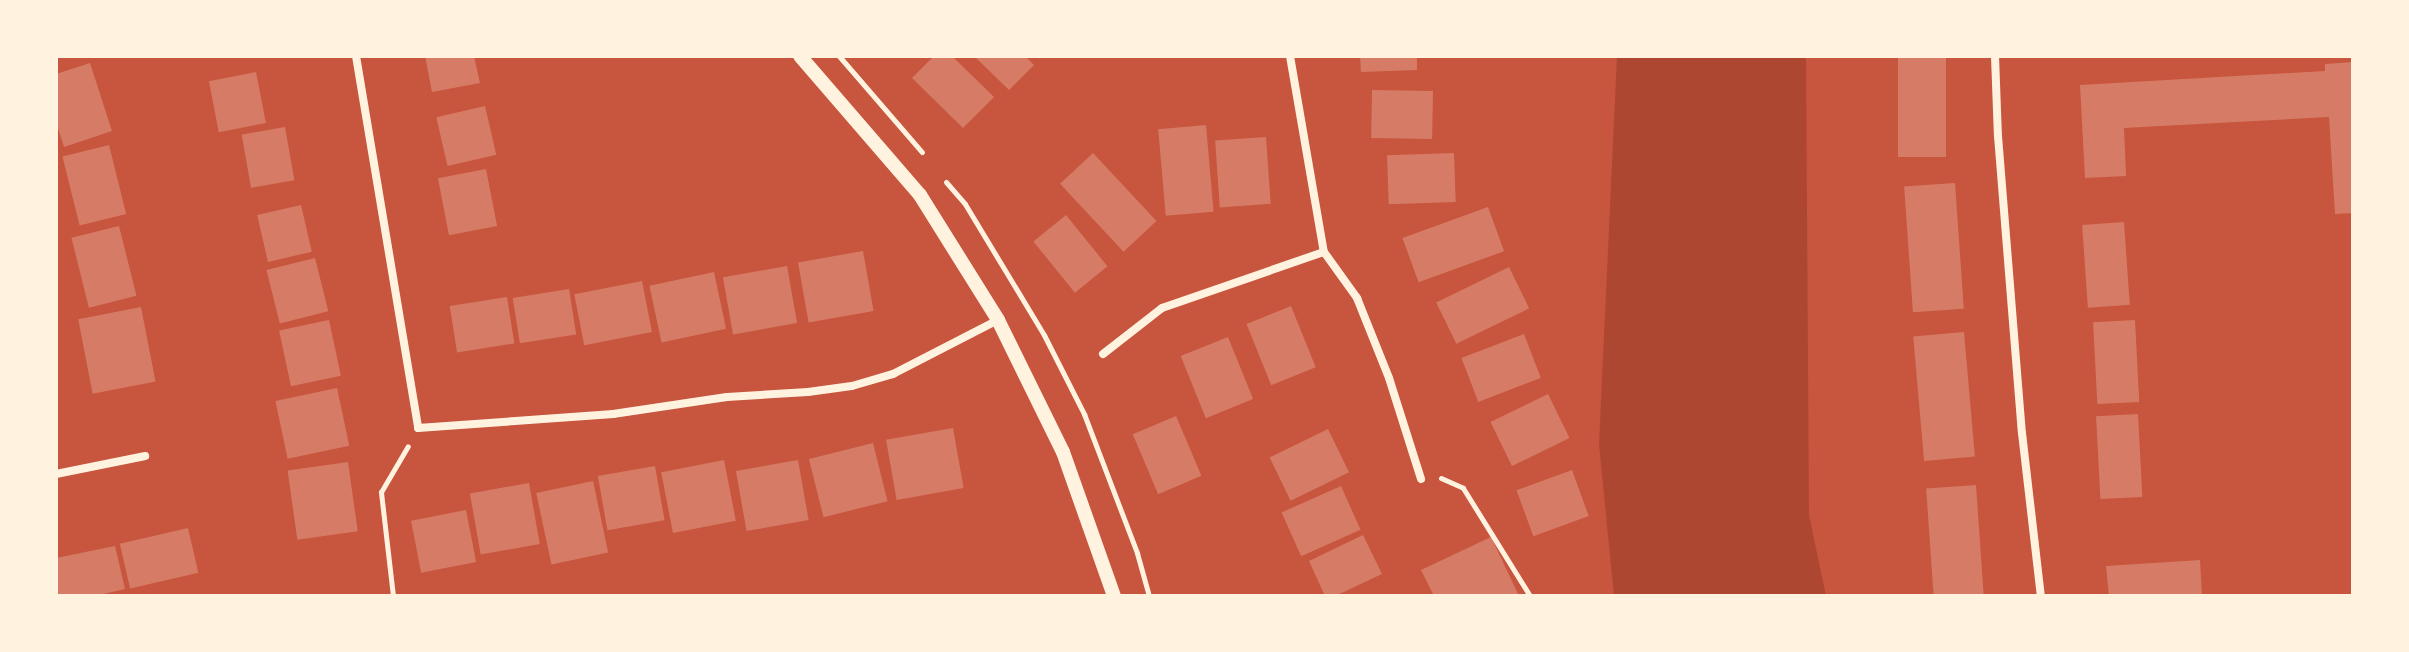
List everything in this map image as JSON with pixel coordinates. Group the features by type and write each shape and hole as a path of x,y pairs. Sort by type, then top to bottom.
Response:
{"street":[{"path":"356,56 418,428 613,414 727,397 852,386 893,374 998,320"},
{"path":"802,56 920,195 998,320 1063,452 1114,596"},
{"path":"1290,56 1324,252 1357,298 1389,378 1421,479"},
{"path":"1995,56 1998,136 2021,418 2041,596"},
{"path":"1103,354 1162,308 1324,252"},
{"path":"56,474 145,456"}],"path":[{"path":"393,596 381,492 418,428"},
{"path":"1418,467 1463,488 1530,596"}],"shaded area":[{"path":"1617,56 1806,56 1809,515 1826,596 1614,596 1599,444"}],"building":[{"path":"425,56 474,56 480,83 432,92"},
{"path":"934,56 952,56 994,97 963,128 912,78"},
{"path":"974,56 1025,56 1034,65 1009,90"},
{"path":"1360,56 1417,56 1417,70 1361,72"},
{"path":"1898,56 1946,56 1946,157 1898,157"},
{"path":"2353,62 2353,213 2335,214 2329,117 2124,128 2126,176 2085,178 2080,85 2325,71 2325,64"},
{"path":"90,63 112,131 64,147 56,122 56,74"},
{"path":"256,72 266,123 219,132 209,81"},
{"path":"1372,90 1433,91 1432,139 1371,138"},
{"path":"485,106 496,155 448,166 436,117"},
{"path":"1206,125 1214,212 1166,216 1158,129"},
{"path":"285,127 294,180 251,188 242,135"},
{"path":"1266,137 1271,204 1220,207 1215,141"},
{"path":"109,145 126,214 80,226 62,157"},
{"path":"1093,153 1156,221 1124,252 1060,184"},
{"path":"1454,153 1456,202 1389,204 1387,155"},
{"path":"486,169 497,226 449,235 438,178"},
{"path":"1955,183 1964,309 1913,312 1904,187"},
{"path":"301,205 312,252 268,262 257,215"},
{"path":"1488,207 1504,251 1419,282 1402,238"},
{"path":"1066,215 1108,266 1075,293 1033,241"},
{"path":"2124,222 2130,305 2088,308 2082,225"},
{"path":"119,226 136,296 89,308 71,238"},
{"path":"863,251 874,311 809,323 798,262"},
{"path":"315,258 328,311 280,323 266,270"},
{"path":"787,266 797,323 733,334 723,277"},
{"path":"1509,267 1529,308 1456,344 1436,303"},
{"path":"714,272 726,329 662,342 649,286"},
{"path":"642,281 652,332 584,345 574,294"},
{"path":"569,289 576,334 520,343 513,298"},
{"path":"507,297 514,343 457,352 450,306"},
{"path":"1291,306 1316,367 1271,385 1246,324"},
{"path":"141,307 156,382 93,394 78,319"},
{"path":"329,320 341,376 291,386 279,331"},
{"path":"2135,320 2139,402 2097,404 2093,322"},
{"path":"1964,332 1975,457 1924,461 1913,336"},
{"path":"1524,334 1541,378 1478,402 1461,358"},
{"path":"1228,337 1253,399 1206,418 1181,356"},
{"path":"337,388 349,446 288,459 275,401"},
{"path":"1548,394 1569,438 1512,466 1490,422"},
{"path":"2138,414 2142,497 2100,499 2096,416"},
{"path":"1176,416 1201,476 1158,494 1133,434"},
{"path":"953,428 964,488 897,500 886,440"},
{"path":"1328,429 1349,472 1291,501 1270,457"},
{"path":"873,443 888,501 823,517 809,459"},
{"path":"724,460 736,521 673,533 661,472"},
{"path":"798,460 809,520 747,531 736,471"},
{"path":"348,462 358,531 297,540 288,470"},
{"path":"655,466 665,520 607,530 598,476"},
{"path":"1572,470 1589,516 1533,536 1517,490"},
{"path":"593,481 608,552 551,564 536,493"},
{"path":"529,483 540,544 481,554 470,493"},
{"path":"1976,485 1984,596 1934,596 1926,488"},
{"path":"1341,486 1361,530 1301,556 1282,512"},
{"path":"466,510 476,562 421,573 411,521"},
{"path":"188,528 198,573 130,589 120,544"},
{"path":"1363,535 1382,574 1335,596 1325,596 1309,561"},
{"path":"1491,537 1519,596 1434,596 1421,570"},
{"path":"115,546 125,589 95,596 56,596 56,558"},
{"path":"2200,560 2202,596 2109,596 2106,566"}]}
